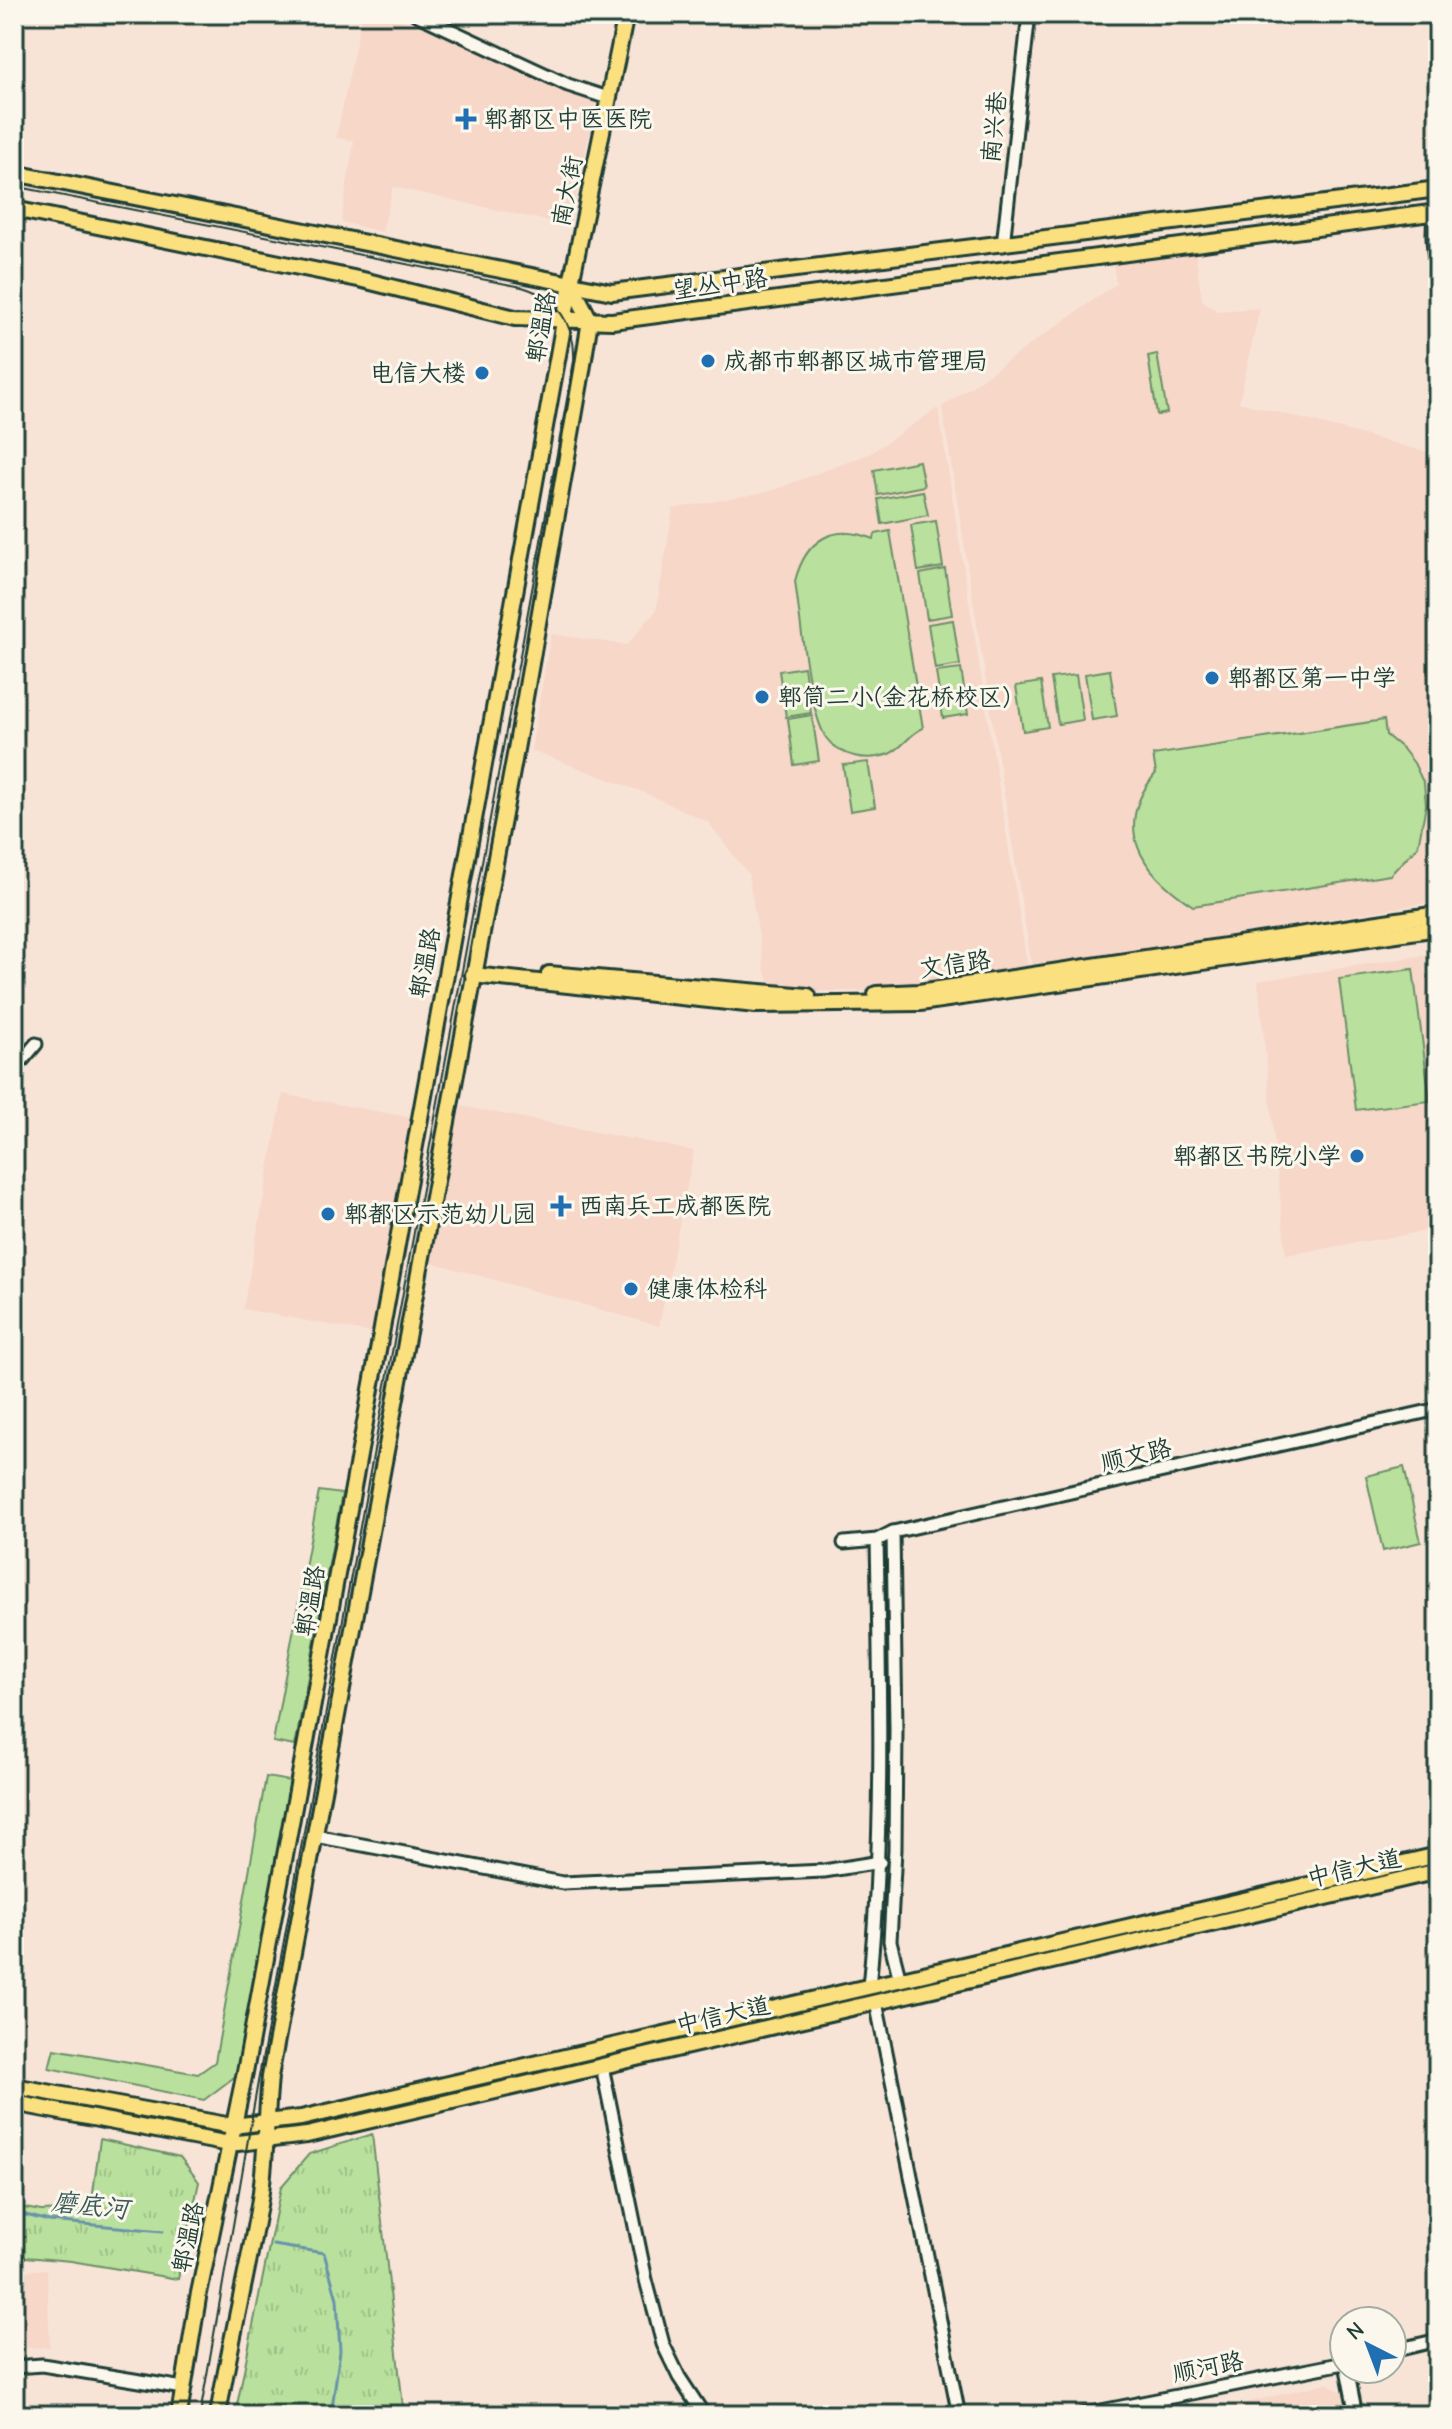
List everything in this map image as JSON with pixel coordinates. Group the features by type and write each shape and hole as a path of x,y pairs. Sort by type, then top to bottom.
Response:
{"main road":[{"name":"南大街","path":"571,283 626,14"},
{"name":"望丛中路","path":"14,173 612,292 1438,189"},
{"name":"望丛中路","path":"14,209 363,280 515,318 612,321 1437,209"},
{"name":"郫温路","path":"179,2415 198,2298 245,2072 356,1470 571,283"},
{"name":"郫温路","path":"218,2415 261,2194 270,2077 518,739 590,320 571,283"},
{"name":"文信路","path":"474,971 827,997 919,992 1438,914"},
{"path":"474,971 756,1005 920,1003 1438,928"},
{"name":"中信大道","path":"14,2086 232,2126 301,2118 1438,1855"},
{"name":"中信大道","path":"14,2103 229,2144 307,2135 1438,1871"}],"street":[{"path":"416,14 568,85 608,98"},
{"name":"南兴巷","path":"1003,245 1029,14"},
{"path":"1437,209 1433,239 1438,278"},
{"path":"14,1070 36,1044"},
{"name":"顺文路","path":"844,1543 877,1540 893,1532 1438,1409"},
{"path":"893,1532 896,1729 895,1850 890,1941 900,1980"},
{"path":"869,1987 880,1862 877,1540"},
{"path":"315,1836 563,1883 824,1871 880,1862"},
{"path":"876,2002 959,2415"},
{"path":"602,2066 646,2280 663,2344 679,2377 704,2415"},
{"path":"1408,2347 1438,2340"},
{"path":"14,2367 42,2365 183,2388"},
{"name":"顺河路","path":"1081,2415 1328,2366"},
{"path":"1350,2385 1356,2415"}],"shaded area":[{"name":"郫都区中医医院","path":"362,14 385,14 444,35 596,101 570,226 393,187 382,232 341,222 354,141 336,138"},
{"name":"郫都区第一中学","path":"1195,250 1202,300 1217,311 1260,308 1239,402 1438,455 1438,901 1032,968 942,407 1116,284 1113,264"},
{"name":"郫筒二小(金花桥校区)","path":"938,408 1028,969 896,990 784,992 772,985 765,972 748,874 708,822 645,793 531,750 551,634 627,645 656,611 673,509 771,491 869,454"},
{"name":"郫都区书院小学","path":"1425,955 1438,1083 1438,1229 1286,1255 1258,981"},
{"name":"郫都区示范幼儿园","path":"283,1094 413,1118 372,1333 243,1309"},
{"name":"西南兵工成都医院","path":"461,1106 694,1151 659,1326 427,1261"},
{"path":"47,2269 50,2347 14,2348 14,2272"},
{"path":"1327,2383 1343,2393 1346,2415 1195,2415"}],"green space":[{"path":"1157,354 1167,413 1157,415 1148,356"},
{"path":"919,461 924,486 878,495 874,470"},
{"path":"923,491 928,515 882,524 878,499"},
{"path":"936,521 943,567 918,571 911,525"},
{"path":"890,531 923,728 889,754 863,758 847,754 833,745 821,727 810,687 795,581 806,554 823,538 846,533 874,539 875,534"},
{"path":"945,569 952,615 927,619 920,574"},
{"path":"953,620 960,665 935,669 928,624"},
{"path":"804,667 811,713 786,717 779,671"},
{"path":"961,669 968,714 943,718 936,672"},
{"path":"1110,670 1117,716 1092,720 1085,674"},
{"path":"1076,675 1083,720 1058,724 1051,678"},
{"path":"1041,682 1048,727 1023,731 1016,686"},
{"path":"812,715 819,761 794,765 788,719"},
{"path":"1384,720 1386,735 1414,763 1424,784 1426,805 1418,846 1390,875 1193,906 1159,879 1138,847 1134,830 1135,812 1156,773 1153,755"},
{"path":"868,762 875,807 850,811 843,765"},
{"path":"1413,969 1430,1101 1356,1110 1339,979"},
{"path":"1404,1467 1421,1542 1383,1551 1366,1476"},
{"path":"319,1491 342,1494 295,1746 273,1742"},
{"path":"266,1777 290,1781 237,2075 204,2100 49,2068 54,2049 198,2074 215,2062"},
{"path":"372,2134 404,2415 235,2415 281,2187 309,2154"},
{"path":"100,2139 180,2157 199,2182 178,2279 71,2261 14,2256 14,2206 41,2211 91,2209"}],"waterway":[{"name":"磨底河","path":"14,2212 49,2221 163,2231"},
{"name":"磨底河","path":"273,2245 324,2253 337,2299 340,2351 331,2415"}],"tram line":[{"path":"14,186 522,287 545,298 562,315 574,348 200,2415"}],"place":[{"name":"郫都区中医医院","path":"466,119"},
{"name":"成都市郫都区城市管理局","path":"708,361"},
{"name":"电信大楼","path":"482,373"},
{"name":"郫都区第一中学","path":"1212,678"},
{"name":"郫筒二小(金花桥校区)","path":"762,697"},
{"name":"郫都区书院小学","path":"1357,1156"},
{"name":"西南兵工成都医院","path":"561,1206"},
{"name":"郫都区示范幼儿园","path":"328,1214"},
{"name":"健康体检科","path":"631,1289"}]}
